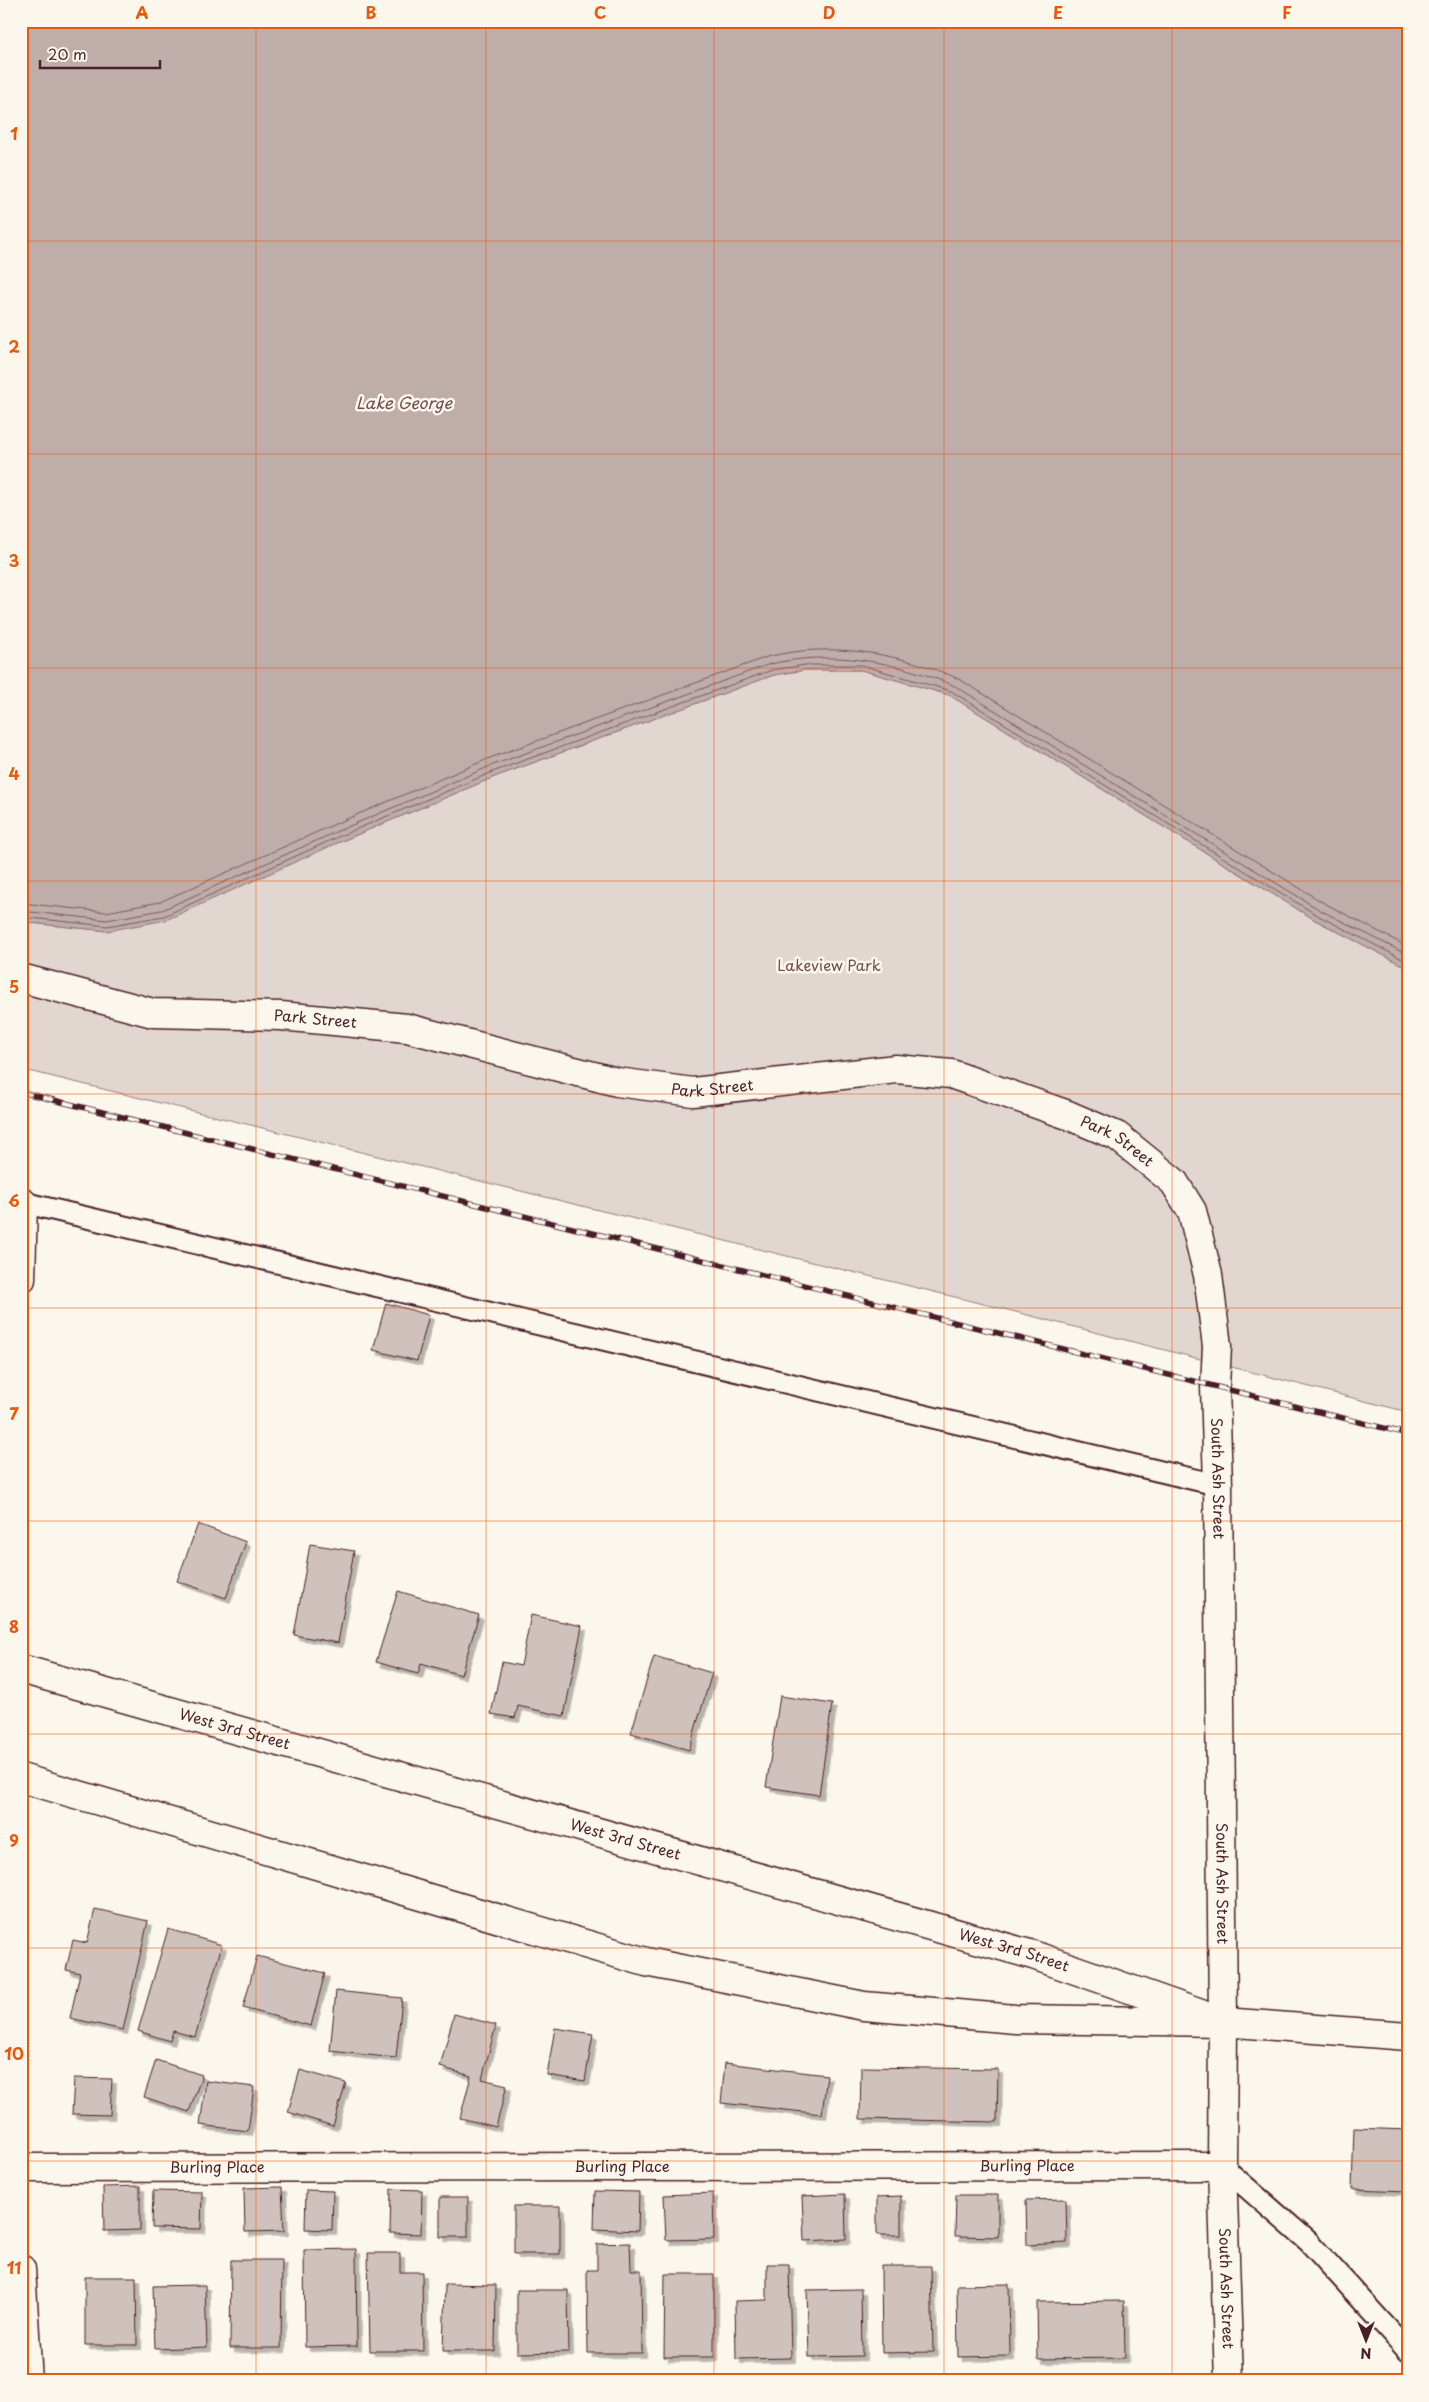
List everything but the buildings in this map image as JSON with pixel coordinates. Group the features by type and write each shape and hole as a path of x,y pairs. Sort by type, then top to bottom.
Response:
{"street":[{"name":"Park Street","path":"21,978 152,1013 281,1016 407,1028 617,1082 693,1092 896,1069 950,1074 1009,1094 1068,1115 1117,1136 1174,1182 1192,1210 1208,1275 1217,1346 1215,1386"},
{"path":"21,1279 22,1202"},
{"name":"South Ash Street","path":"1215,1386 1218,1485 1223,2022 1222,2166 1228,2381"},
{"name":"West 3rd Street","path":"21,1670 1033,1955 1223,2022"},
{"name":"West 3rd Street","path":"21,1778 646,1962 855,2004 1015,2019 1223,2022 1408,2036"},
{"name":"Burling Place","path":"21,2168 1222,2166"},
{"path":"21,2269 28,2381"}],"lane":[{"path":"22,1202 1218,1485"},
{"path":"1222,2166 1309,2242 1408,2351"}],"green space":[{"name":"Lakeview Park","path":"805,670 861,670 949,695 1315,920 1408,968 1408,1412 1008,1310 21,1069 21,922 107,931 342,841 497,776 774,675"}],"water":[{"name":"Lake George","path":"21,21 1408,21 1408,968 1315,920 949,695 861,670 805,670 774,675 497,776 342,841 166,920 107,931 21,922"}],"railway":[{"path":"21,1092 1408,1434"}]}
